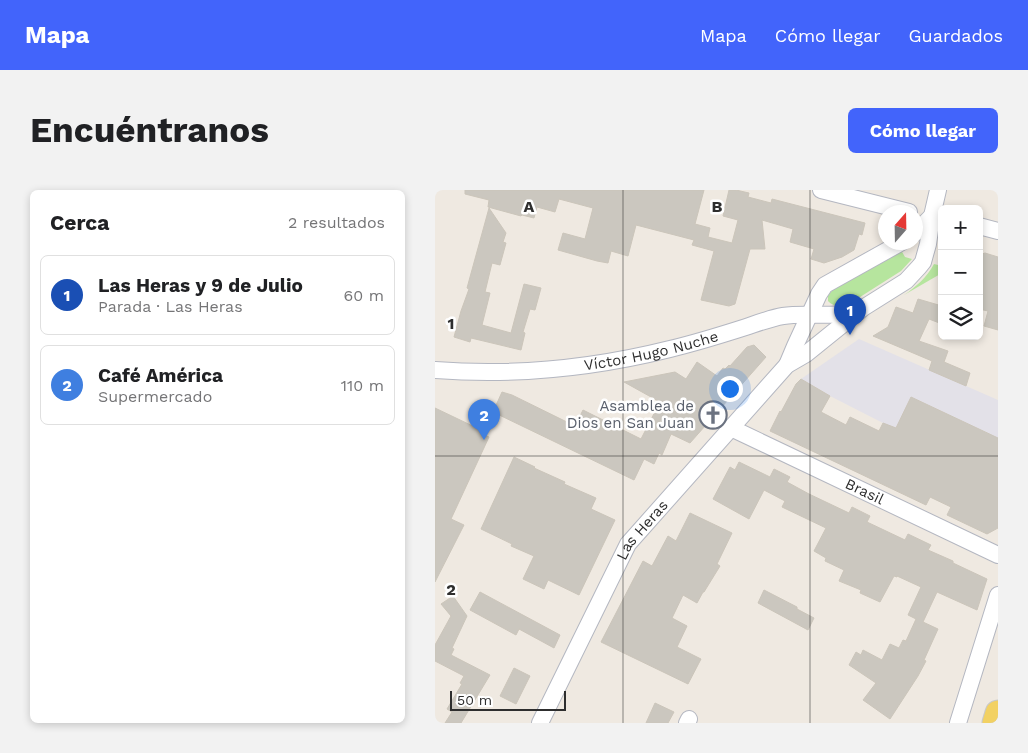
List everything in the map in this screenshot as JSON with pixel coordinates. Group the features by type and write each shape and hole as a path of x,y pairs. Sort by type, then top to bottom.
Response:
{"main road":[{"path":"995,723 998,712"}],"street":[{"path":"821,190 881,205"},
{"name":"Las Heras","path":"787,365 806,354 863,308 905,281 919,267 923,262 928,244 930,215 938,190"},
{"path":"983,227 998,231"},
{"name":"Las Heras","path":"540,723 628,544 787,365 819,294 825,285 888,250"},
{"name":"Víctor Hugo Nuche","path":"435,370 521,370 603,362 667,350 783,316 843,314 863,308"},
{"name":"Brasil","path":"731,428 998,555"},
{"path":"958,723 998,595"}],"shaded area":[{"path":"859,339 998,400 998,476 883,423 801,379"}],"green space":[{"path":"901,250 905,257 912,259 901,271 849,304 838,306 828,301 828,296 834,288"},
{"path":"934,264 938,265 938,275 904,295 913,289"}],"building":[{"path":"465,190 704,190 695,224 710,228 708,237 732,243 738,220 723,216 729,190 749,193 748,197 771,203 772,199 865,223 862,235 859,234 854,250 842,257 824,263 811,259 814,249 790,242 793,229 762,220 765,249 750,249 735,304 729,306 701,300 714,251 692,245 694,240 636,225 628,256 611,251 608,263 597,261 558,250 563,233 585,239 593,208 559,199 555,212 537,207 534,218 488,207 489,200 465,194"},
{"path":"489,208 506,233 503,242 506,243 500,265 492,263 485,292 490,293 482,325 511,333 524,284 541,288 535,310 530,309 523,332 525,333 521,350 471,338 470,342 454,337 469,289 467,288"},
{"path":"983,254 998,257 998,330 984,326 988,311 983,310"},
{"path":"918,299 938,305 938,322 929,319 919,341 948,351 944,362 970,373 966,386 929,370 932,361 873,336 888,327 896,307 913,313"},
{"path":"754,345 766,357 690,443 671,434 662,455 659,453 654,464 644,459 634,480 493,412 502,392 512,395 575,426 583,410 641,439 660,402 624,382 675,372 686,379 697,362 717,376 723,368 725,369 730,366 747,347"},
{"path":"801,379 830,396 821,412 846,425 850,417 879,431 883,423 896,428 911,397 998,438 998,528 987,534 947,515 951,507 930,497 926,505 770,431 796,384"},
{"path":"435,408 481,430 480,433 489,437 451,519 464,525 435,582"},
{"path":"514,457 565,482 564,484 596,498 591,509 615,520 579,595 548,580 544,589 523,579 534,556 511,546 512,544 481,529"},
{"path":"739,462 770,477 774,469 790,477 787,482 809,494 849,513 852,507 870,516 867,522 905,540 908,534 931,545 928,550 987,579 977,610 937,592 923,622 938,629 918,676 890,719 863,700 876,683 849,665 856,652 861,655 863,650 882,660 890,644 899,648 903,640 906,641 916,619 908,615 921,587 894,576 880,602 860,593 861,590 839,581 844,570 825,561 826,558 814,551 826,528 782,507 785,501 764,490 749,519 713,499 730,467 735,470"},
{"path":"690,513 732,533 717,564 720,566 697,603 683,595 672,618 687,626 677,647 701,659 688,684 601,642 643,561 652,566 668,536 676,541"},
{"path":"764,590 814,618 808,630 758,603"},
{"path":"480,592 560,635 554,648 519,629 516,635 470,610"},
{"path":"453,596 467,616 452,648 454,649 451,655 490,675 461,723 445,723 452,712 447,709 462,684 460,683 464,676 435,661 435,645 451,616 441,604"},
{"path":"514,668 530,676 516,704 500,696"},
{"path":"655,703 674,712 668,723 646,723"}],"place":[{"name":"Las Heras y 9 de Julio","path":"850,335"},
{"name":"Asamblea de Dios en San Juan","path":"713,415"},
{"name":"Café América","path":"484,440"}]}
